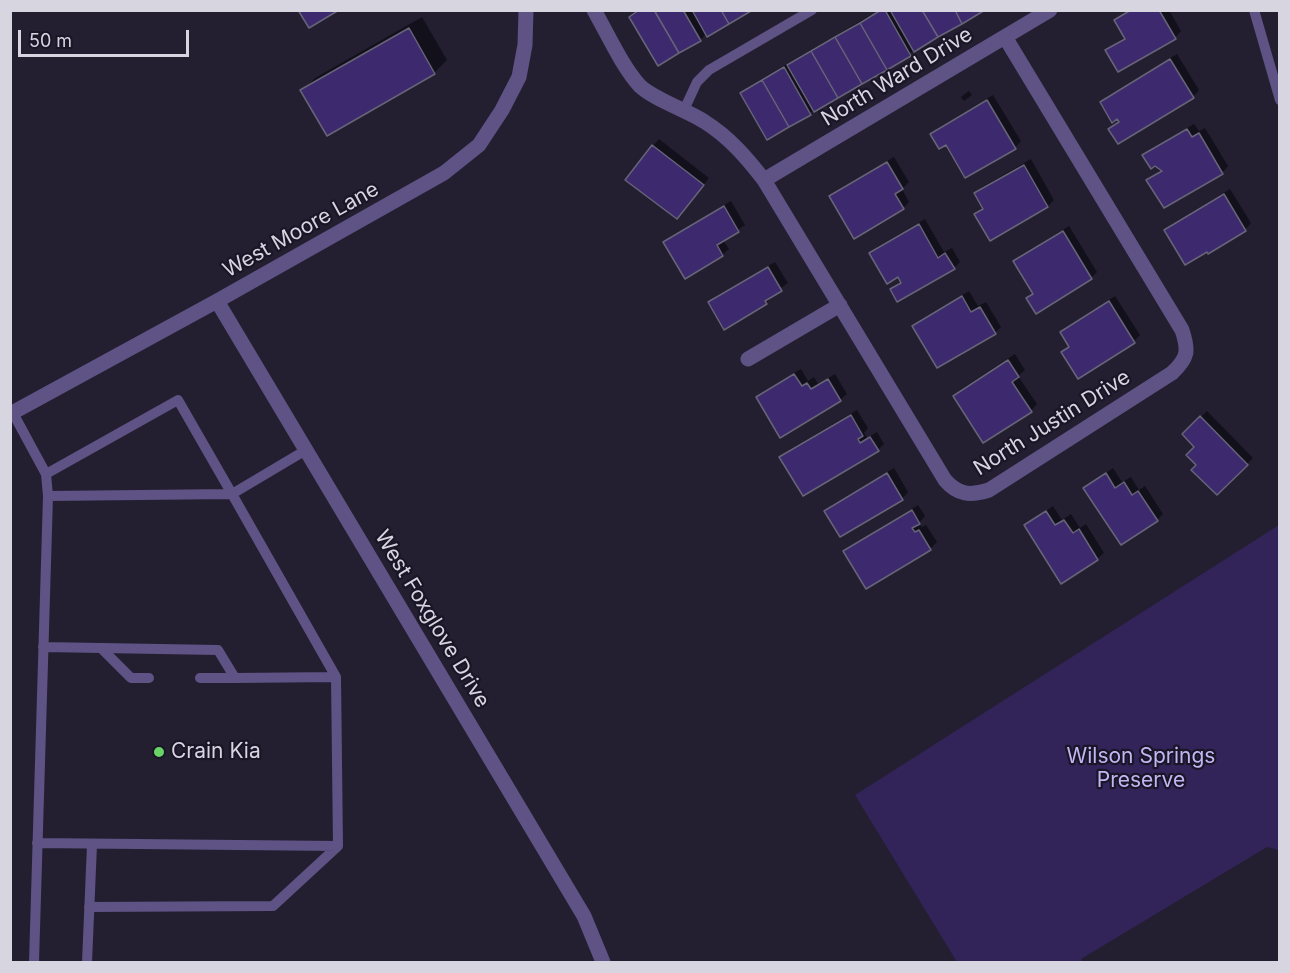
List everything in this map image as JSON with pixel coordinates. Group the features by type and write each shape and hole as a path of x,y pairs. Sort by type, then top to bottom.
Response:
{"street":[{"name":"West Moore Lane","path":"12,414 444,173 478,145 502,110 519,77 525,45 526,10"},
{"name":"North Justin Drive","path":"594,10 631,75 642,87 705,121 725,136 764,180 945,480 953,489 964,494 977,494 988,490 1172,373 1181,365 1187,354 1182,330 1005,37"},
{"name":"North Ward Drive","path":"764,180 1050,10"},
{"name":"West Foxglove Drive","path":"217,301 584,916 603,963"},
{"path":"748,359 840,305"}],"lane":[{"path":"684,110 697,82 709,70 812,10"},
{"path":"1254,10 1280,100"},
{"path":"46,474 178,400 336,676 338,846 273,906 89,907"},
{"path":"12,414 46,474 48,496 34,963"},
{"path":"48,496 232,494 306,450"},
{"path":"43,647 218,650 235,678"},
{"path":"101,648 131,678 149,678"},
{"path":"200,678 336,676"},
{"path":"36,843 338,846"},
{"path":"87,963 92,845"}],"green space":[{"name":"Wilson Springs Preserve","path":"1279,525 1279,850 1267,847 1081,959 1082,962 957,962 855,795"}],"building":[{"path":"298,10 339,10 309,28"},
{"path":"639,10 654,10 679,53 658,66 629,17"},
{"path":"654,10 683,10 701,41 679,53"},
{"path":"692,10 721,10 729,24 707,37"},
{"path":"721,10 751,10 751,11 729,24"},
{"path":"881,10 885,10 911,56 887,70 860,23"},
{"path":"890,10 922,10 938,37 914,52"},
{"path":"922,10 955,10 962,24 938,37"},
{"path":"955,10 985,10 962,24"},
{"path":"1131,10 1159,10 1176,39 1118,72 1105,50 1125,39 1114,20"},
{"path":"860,23 887,70 862,84 835,37"},
{"path":"409,28 435,74 327,136 300,90"},
{"path":"835,37 862,84 838,98 811,51"},
{"path":"811,51 838,98 814,112 787,65"},
{"path":"1170,59 1194,98 1118,144 1108,129 1119,122 1117,119 1112,123 1100,102"},
{"path":"784,67 811,115 789,127 762,80"},
{"path":"762,80 789,127 767,140 740,93"},
{"path":"987,100 1016,149 965,178 946,145 939,149 930,134"},
{"path":"1187,129 1192,137 1199,133 1223,174 1164,208 1146,180 1162,171 1155,166 1151,169 1142,155"},
{"path":"652,145 704,185 677,219 625,180"},
{"path":"887,162 903,189 895,194 904,209 854,239 829,196"},
{"path":"1024,165 1048,207 990,241 974,214 983,209 974,193"},
{"path":"1224,194 1246,231 1185,265 1164,230"},
{"path":"724,206 739,232 717,245 723,256 685,279 663,242"},
{"path":"919,224 938,258 945,253 955,269 897,302 890,289 901,283 898,277 887,284 869,253"},
{"path":"1063,231 1092,279 1036,314 1026,298 1033,294 1013,261"},
{"path":"768,267 782,291 765,301 767,304 724,330 708,302"},
{"path":"962,296 971,312 980,307 996,334 937,368 912,326"},
{"path":"1109,301 1135,343 1078,379 1061,352 1069,347 1060,332"},
{"path":"1008,360 1019,377 1012,382 1032,412 983,443 953,396"},
{"path":"794,374 802,386 807,383 811,389 828,379 841,401 780,438 756,397"},
{"path":"851,415 863,436 858,439 860,443 870,437 879,451 803,496 779,457"},
{"path":"1200,416 1248,465 1217,495 1191,470 1196,465 1186,455 1194,447 1182,434"},
{"path":"887,473 903,500 840,537 824,511"},
{"path":"1106,473 1115,488 1124,482 1132,495 1138,491 1158,521 1121,545 1083,488"},
{"path":"912,510 920,524 912,528 915,532 919,530 931,550 866,589 843,551"},
{"path":"1046,511 1055,525 1064,520 1073,533 1079,529 1098,560 1061,584 1024,525"}],"place":[{"name":"Crain Kia","path":"159,752"}]}
